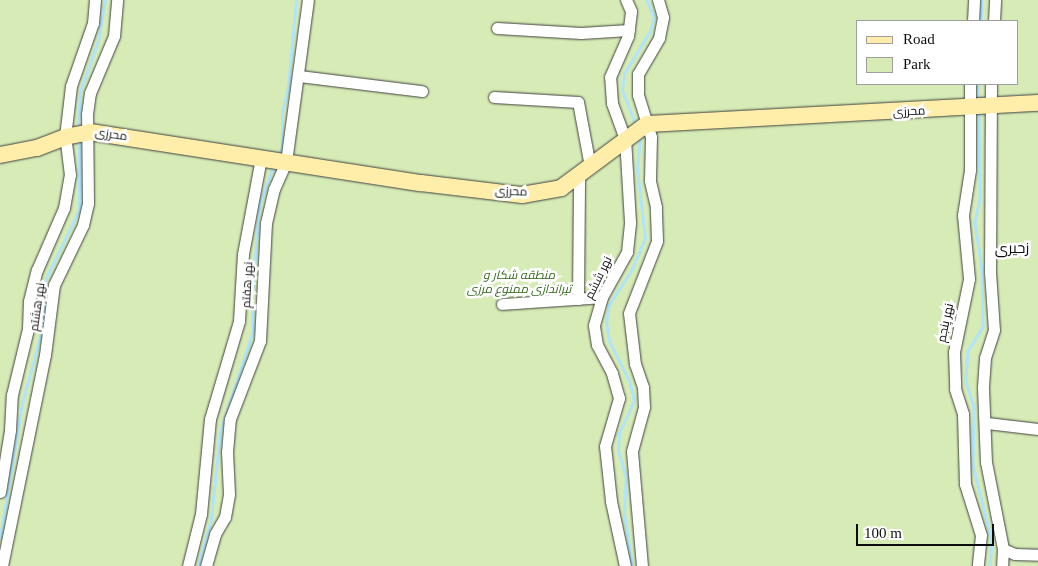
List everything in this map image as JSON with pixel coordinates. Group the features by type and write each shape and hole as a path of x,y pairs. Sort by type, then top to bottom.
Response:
{"street":[{"path":"0,492 10,430 12,395 28,328 30,301 37,270 64,208 77,134 71,86 92,23 95,0"},
{"name":"نهر هشتم","path":"2,566 45,355 54,285 83,225 88,203 77,134 87,114 90,93 114,36 117,0"},
{"name":"نهر هفتم","path":"206,566 215,534 225,517 229,494 227,452 230,419 260,341 266,223 274,189 275,160 298,76 308,0"},
{"name":"نهر ششم","path":"625,566 610,501 605,446 618,398 612,373 597,345 594,325 602,298 627,252 630,222 636,132 612,103 610,77 629,30 631,11 626,0"},
{"path":"642,566 632,451 644,400 630,341 629,313 657,240 656,207 650,180 651,137 636,132 638,74 659,38 663,17 658,0"},
{"path":"973,20 974,0"},
{"path":"994,20 995,0"},
{"path":"497,28 582,33 629,30"},
{"path":"298,76 422,90"},
{"name":"نهر پنجم","path":"970,85 978,109 994,330 985,358 986,462 1003,549 1002,566"},
{"name":"نهر پنجم","path":"978,566 981,535 965,484 963,414 955,389 954,352 970,279 963,215 978,109 990,85"},
{"path":"494,98 578,102 584,171 578,299"},
{"name":"محرزی","path":"77,134 275,160 421,183 522,195 561,188 636,132 978,109 1038,103"},
{"path":"0,154 37,148 77,134"},
{"path":"188,566 201,514 210,419 239,321 243,254 275,160"},
{"path":"502,304 602,298"},
{"path":"987,423 1038,429"},
{"path":"1003,549 1015,554 1038,555"}],"green space":[{"name":"منطقه شکار و تیراندازی ممنوع مرزی","path":"0,0 1038,0 1038,566 0,566"}],"waterway":[{"path":"78,128 80,92 98,41 105,0"},
{"path":"279,154 282,147 282,112 288,88 296,0"},
{"path":"635,124 622,90 624,74 650,31 654,17 646,0"},
{"path":"981,0 981,20"},
{"path":"978,85 978,101"},
{"path":"979,111 980,199 975,223 982,269 983,327 968,351 966,381 974,408 973,465 992,542 990,566"},
{"path":"632,566 624,513 626,478 618,450 619,433 634,401 630,383 609,341 606,323 609,305 632,269 645,238 637,170 640,136"},
{"path":"0,538 22,404 41,333 46,278 79,210 79,141"},
{"path":"198,566 211,519 220,432 253,331 252,295 259,206 273,166"}],"district":[{"name":"زحیری","path":"1012,249"}]}
